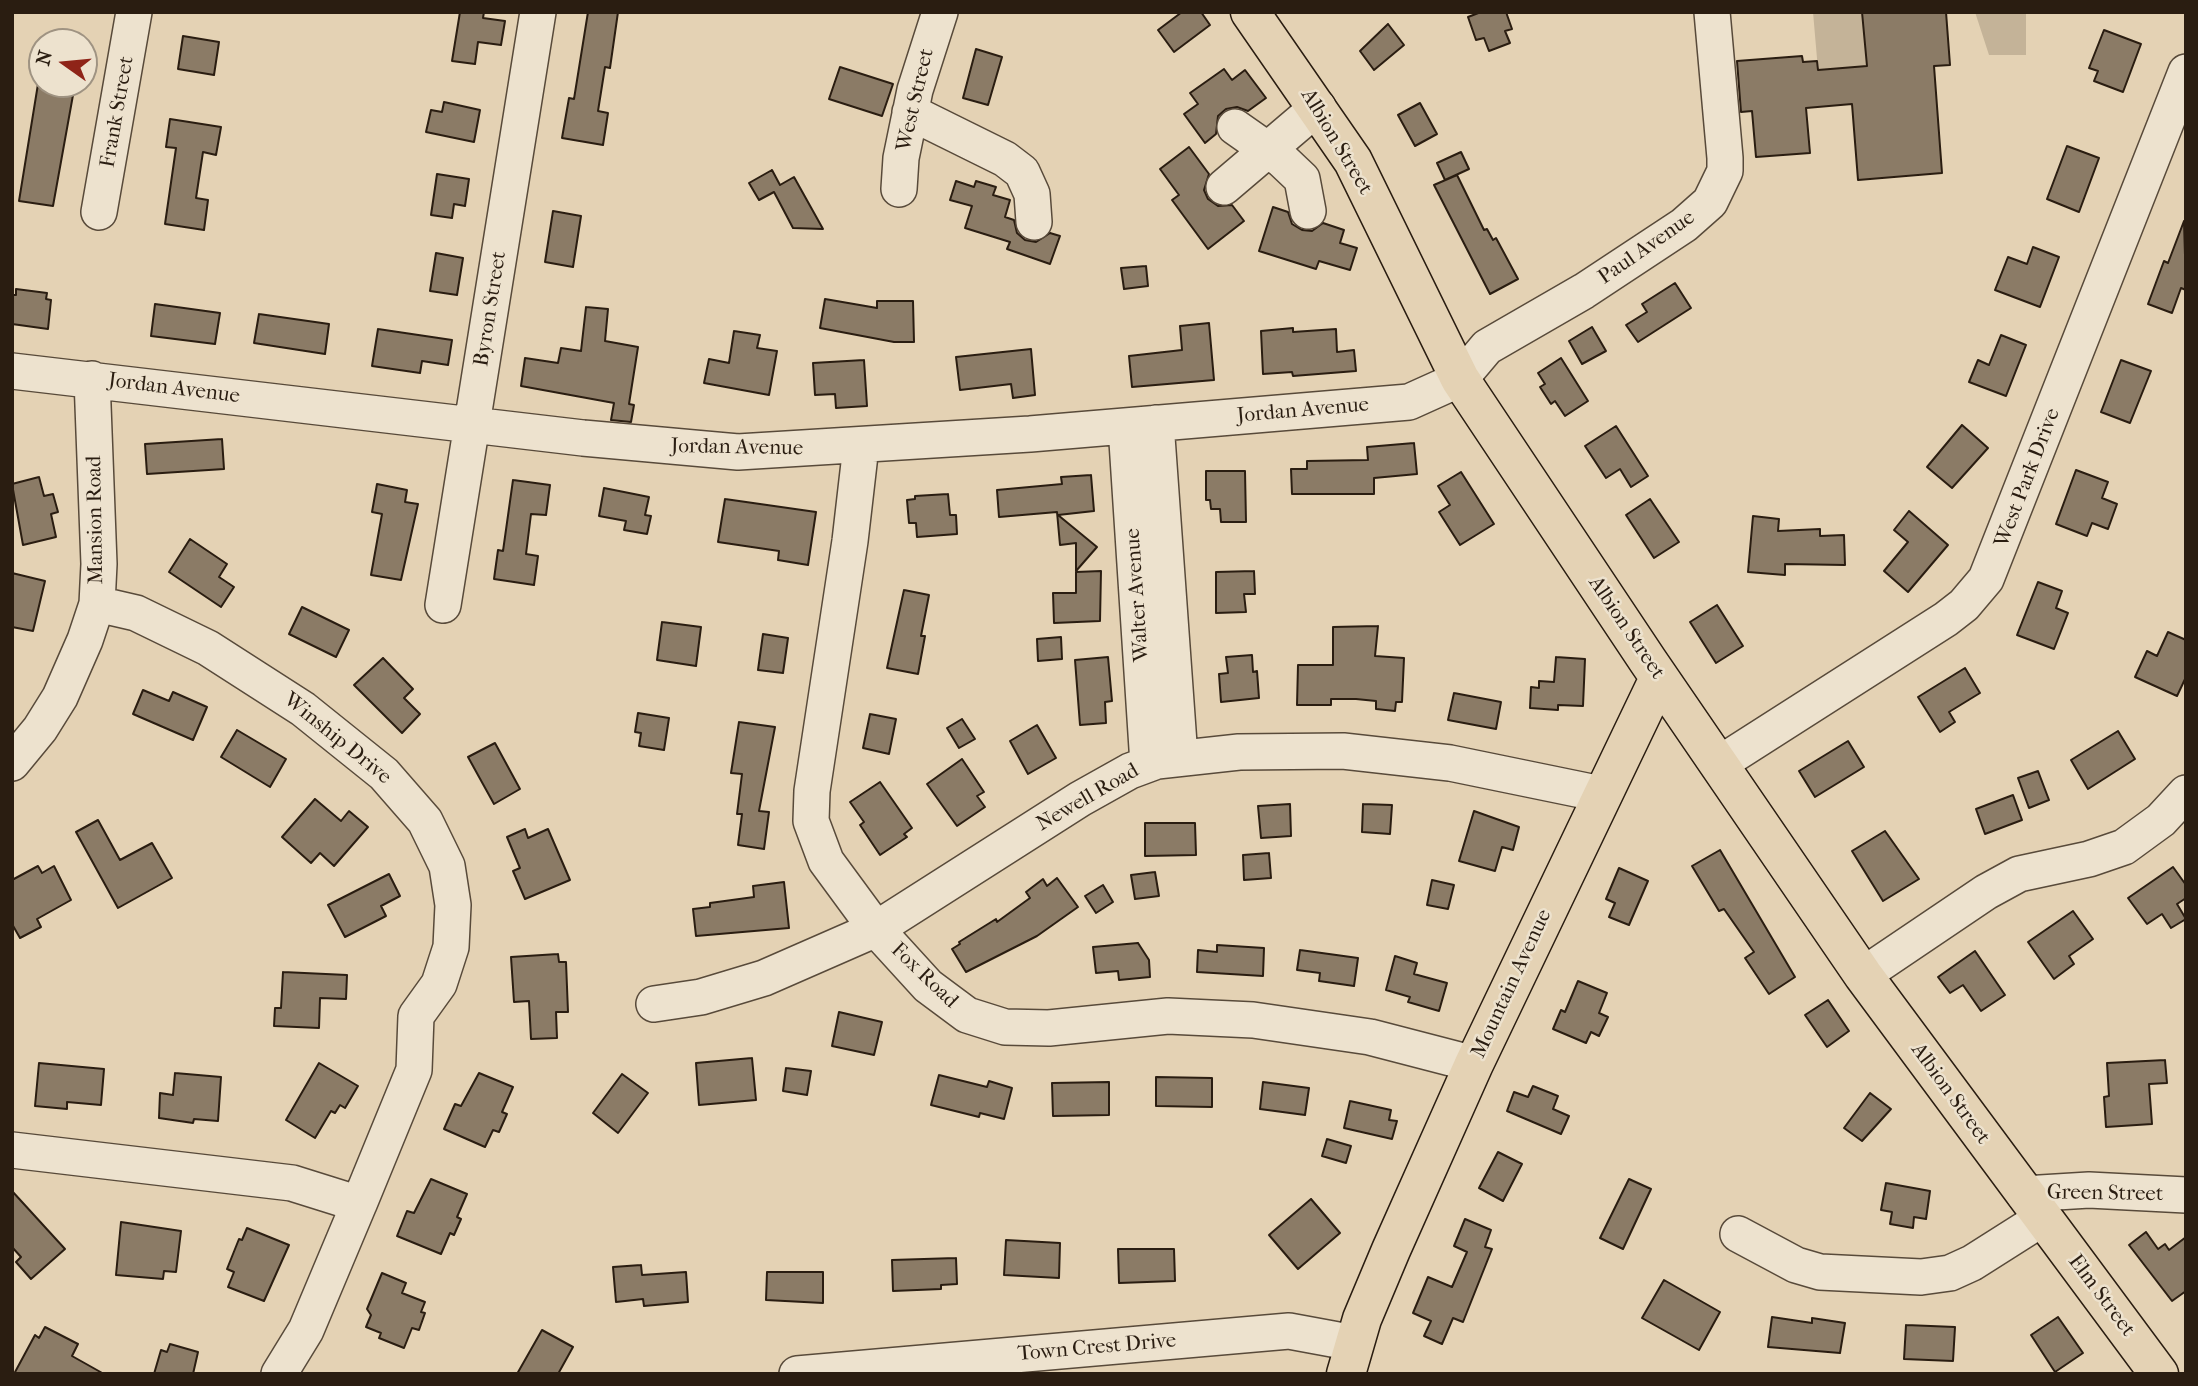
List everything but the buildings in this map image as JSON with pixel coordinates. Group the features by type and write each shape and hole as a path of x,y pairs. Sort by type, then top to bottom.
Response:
{"main road":[{"name":"Albion Street","path":"1260,15 1353,161 1460,379 1659,678 1863,975 2034,1206"},
{"name":"Mountain Avenue","path":"1350,1359 1372,1294 1474,1064 1601,794 1659,678"},
{"name":"Elm Street","path":"2034,1206 2159,1374"}],"street":[{"name":"Frank Street","path":"99,212 134,12"},
{"name":"Byron Street","path":"443,605 538,12"},
{"name":"West Street","path":"899,189 911,112 940,12"},
{"name":"Paul Avenue","path":"1460,379 1487,347 1584,291 1690,220 1710,202 1725,171 1712,12"},
{"name":"West Park Drive","path":"1719,764 1946,619 1965,605 1986,579 2186,72"},
{"path":"1224,187 1318,107"},
{"path":"911,112 1005,159 1022,172 1032,194 1034,222"},
{"path":"1235,127 1282,160 1302,179 1308,211"},
{"name":"Jordan Avenue","path":"12,371 693,451 763,452 1405,402 1422,398 1460,379"},
{"name":"Mansion Road","path":"12,763 40,729 60,696 86,640 97,604 99,564 92,379"},
{"name":"Walter Avenue","path":"1141,424 1164,761"},
{"name":"Fox Road","path":"861,446 850,541 812,790 811,821 827,861 876,929 928,986 967,1014 988,1024 1049,1028 1168,1016 1253,1020 1359,1035 1474,1064"},
{"name":"Winship Drive","path":"97,604 135,613 208,648 257,677 357,750 384,774 425,821 447,866 453,905 447,965 439,984 416,1016 414,1070 306,1330 279,1374"},
{"name":"Newell Road","path":"654,1003 701,997 764,978 876,929 1080,799 1164,761 1297,749 1393,755 1514,774 1601,794"},
{"path":"1863,975 1986,892 2019,874 2089,859 2124,847 2161,820 2186,793"},
{"path":"12,1150 292,1183 359,1204"},
{"name":"Green Street","path":"2034,1206 2089,1189 2186,1195"},
{"path":"1738,1234 1796,1265 1820,1272 1921,1277 1950,1273 1972,1264 2034,1206"},
{"name":"Town Crest Drive","path":"797,1374 1038,1363 1289,1331 1350,1359"}],"shaded area":[{"path":"1813,12 1862,12 1867,66 1818,70"},
{"path":"1975,12 2026,12 2026,55 1989,55"}]}
